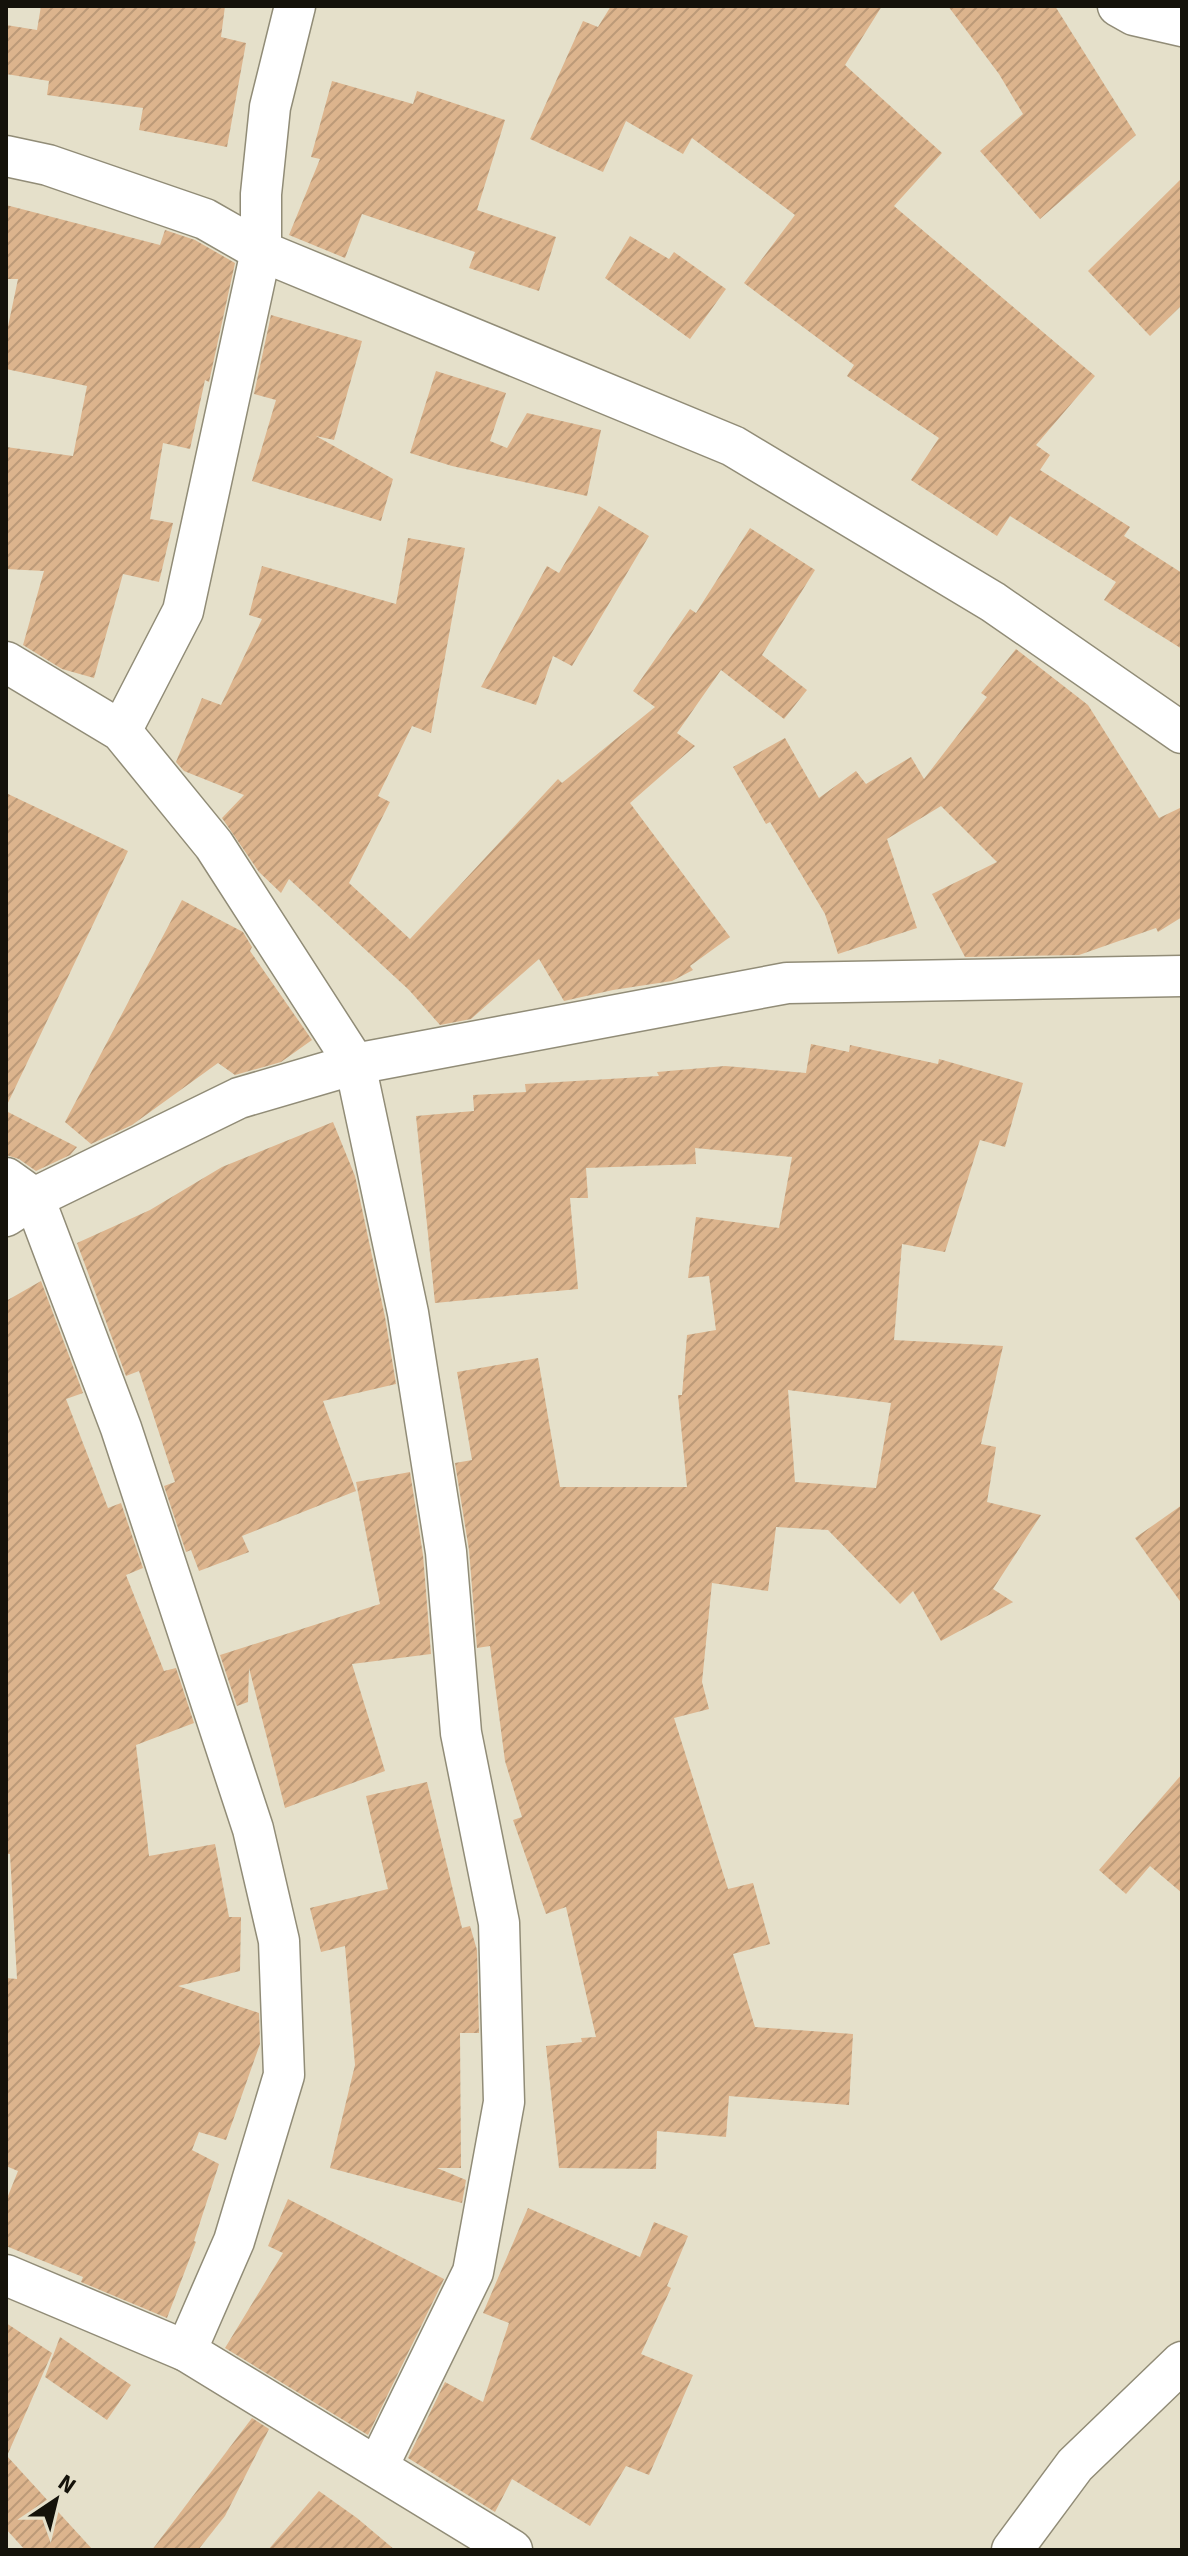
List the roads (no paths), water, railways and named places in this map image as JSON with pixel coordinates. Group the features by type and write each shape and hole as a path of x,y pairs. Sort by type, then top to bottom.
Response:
{"street":[{"path":"121,731 183,611 261,251 261,194 270,107 295,6"},
{"path":"1118,6 1134,15 1182,26"},
{"path":"6,156 48,165 205,219 261,251 733,446 993,602 1182,733"},
{"path":"6,662 121,731 214,845 355,1064 408,1313 446,1552 461,1733 499,1923 504,2102 473,2272 378,2466"},
{"path":"186,2351 234,2241 284,2075 279,1941 253,1829 121,1428 15,1197 239,1098 355,1064 787,983 1182,976"},
{"path":"6,2275 186,2351 512,2550"},
{"path":"1012,2550 1075,2465 1182,2362"}]}
